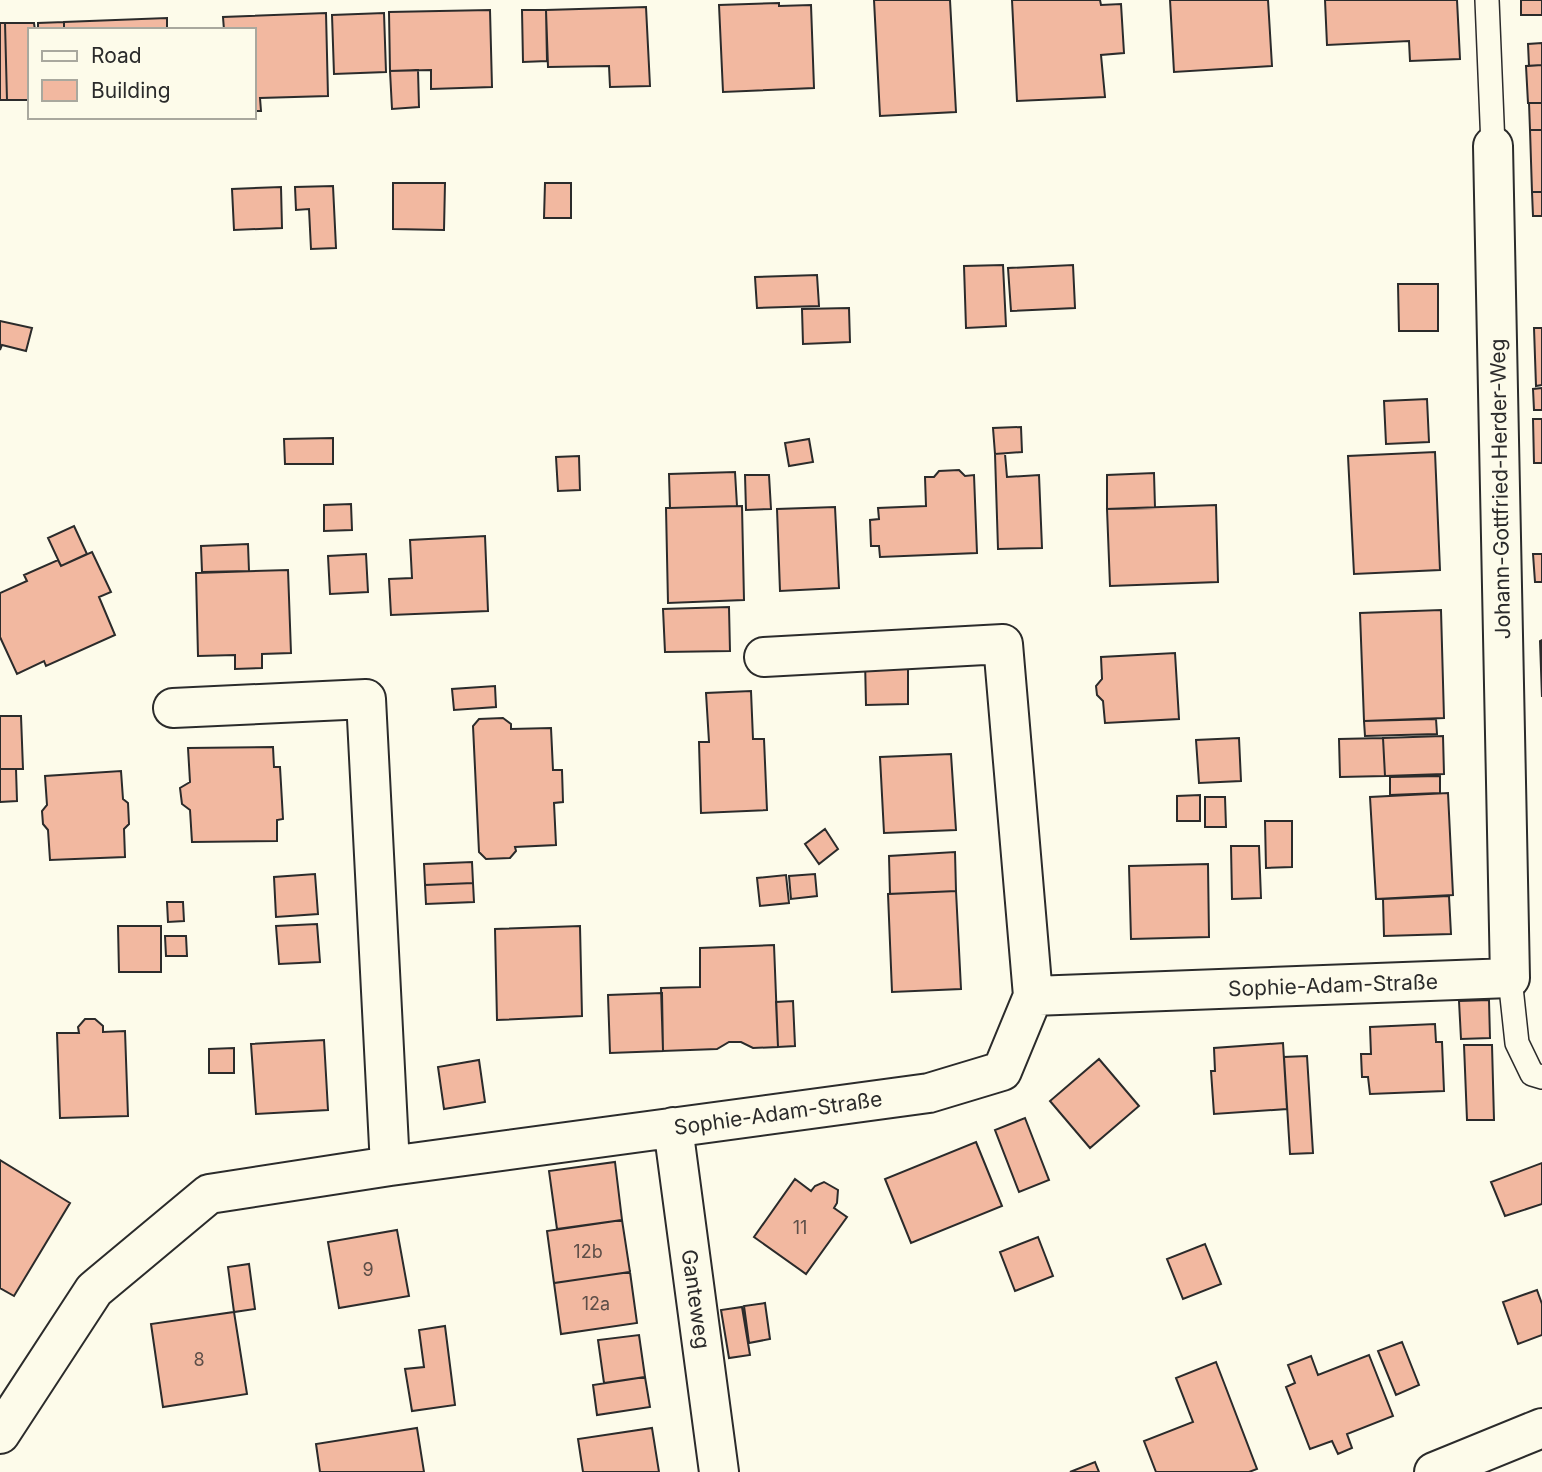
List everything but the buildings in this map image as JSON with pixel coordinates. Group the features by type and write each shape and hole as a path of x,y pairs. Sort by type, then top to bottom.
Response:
{"street":[{"name":"Johann-Gottfried-Herder-Weg","path":"1493,146 1510,978"},
{"path":"764,657 1003,644 1033,996"},
{"path":"173,708 366,699 390,1166"},
{"name":"Sophie-Adam-Straße","path":"0,1434 94,1290 209,1194 390,1166 929,1093 1002,1071 1033,996 1510,978"},
{"name":"Ganteweg","path":"673,1127 719,1472"},
{"path":"1434,1472 1542,1429"}],"lane":[{"name":"Johann-Gottfried-Herder-Weg","path":"1487,0 1493,146"},
{"path":"1510,978 1517,1043 1532,1074 1542,1077"}]}
